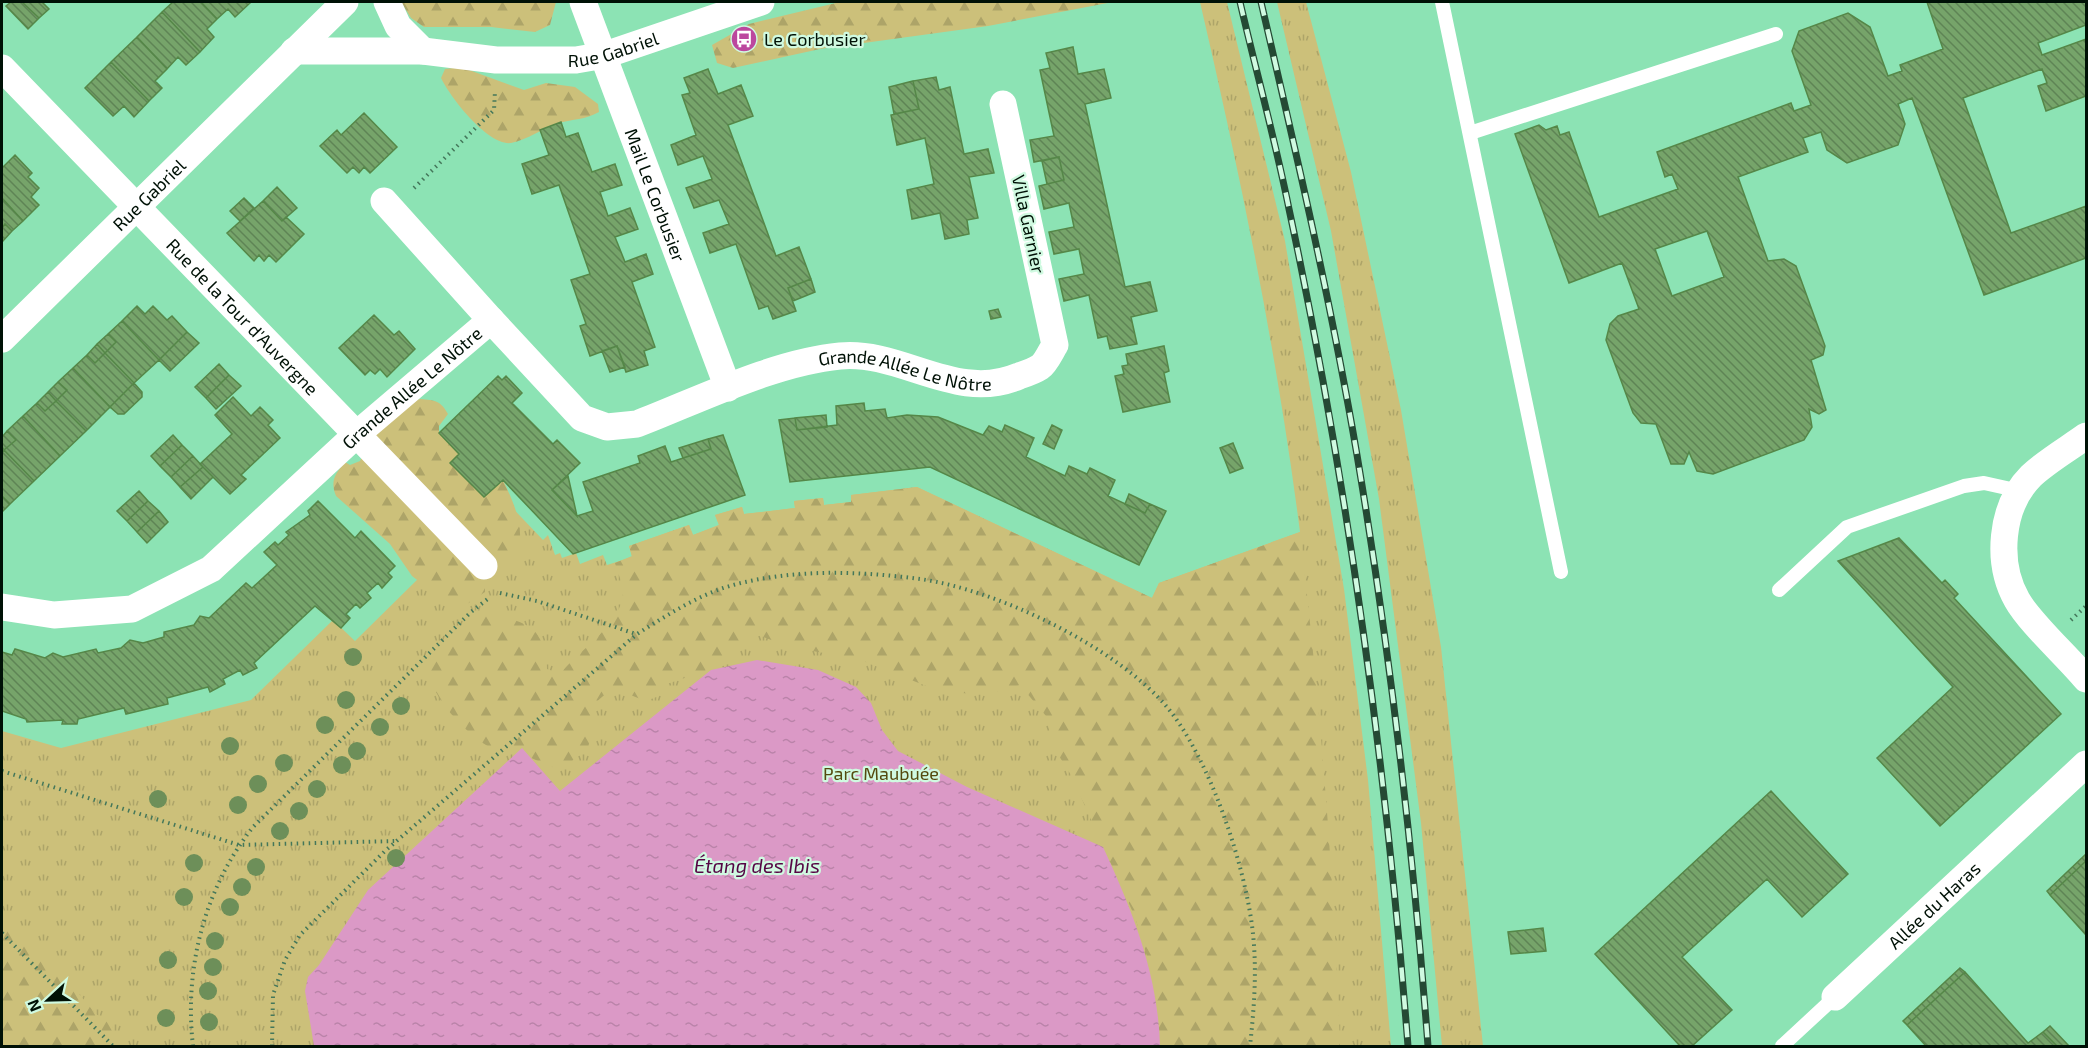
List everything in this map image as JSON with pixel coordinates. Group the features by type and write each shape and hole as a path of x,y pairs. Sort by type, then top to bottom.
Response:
{"street":[{"name":"Rue Gabriel","path":"2,339 345,2"},
{"path":"387,2 398,26 423,51"},
{"name":"Mail Le Corbusier","path":"583,2 605,55 728,388"},
{"name":"Rue Gabriel","path":"294,51 423,51 496,60 551,62 605,55 762,2"},
{"name":"Rue de la Tour d'Auvergne","path":"2,68 484,566"},
{"name":"Villa Garnier","path":"1003,104 1055,345"},
{"path":"388,205 491,320"},
{"name":"Grande Allée Le Nôtre","path":"2,607 54,615 132,609 211,568 357,434 491,320 582,418 608,427 637,424 807,360 844,356 879,359 938,379 971,385 1008,381 1040,367 1055,345"},
{"path":"2086,436 2040,469 2020,490 2011,505 2004,537 2004,558 2018,601 2086,679"},
{"name":"Allée du Haras","path":"1835,997 2086,764"}],"lane":[{"path":"1442,2 1561,572"},
{"path":"1470,133 1776,34"},
{"path":"1779,590 1847,527 1964,486 1984,483 2020,490"},
{"name":"Allée du Haras","path":"1782,1047 1835,997"}],"path":[{"path":"388,205 494,110 496,60"},
{"path":"272,1047 270,1017 273,995 292,946 397,841 637,634 681,606 736,584 804,573 922,579 976,594 1032,615 1083,640 1128,672 1167,708 1198,757 1221,813 1240,869 1253,933 1256,993 1250,1047"},
{"path":"193,1047 190,997 198,942 209,904 239,845 253,827 471,612 497,592 537,601 637,634"},
{"path":"2,771 239,845 397,841"},
{"path":"2,933 113,1047"}],"green space":[{"path":"401,2 556,2 550,25 535,32 491,27 424,27 411,18"},
{"path":"840,2 1113,2 988,26 820,49 733,68 717,63 712,45 749,24"},
{"name":"Parc Maubuée","path":"1200,2 1227,2 1285,241 1344,589 1368,780 1391,1046 2,1046 2,731 61,748 251,700 333,620 355,641 423,574 418,430 484,497 489,493 502,497 543,540 548,535 555,555 560,553 562,558 576,553 580,564 603,555 607,565 632,557 629,546 689,525 693,535 719,525 715,515 742,507 744,514 795,508 794,501 823,498 824,505 851,502 851,495 917,487 1152,598 1159,583 1300,532 1291,465 1257,266"},
{"path":"1277,2 1306,2 1351,172 1401,410 1441,647 1483,1046 1442,1046 1421,823 1379,499 1331,231"},
{"path":"461,67 524,90 546,83 575,87 598,104 599,112 584,118 559,123 511,143 502,142 481,129 471,119 452,97 441,78 445,69"},
{"path":"420,399 437,402 448,414 439,426 439,433 459,454 450,463 484,497 503,480 519,523 519,544 511,566 490,570 485,581 485,592 461,608 450,611 434,593 412,576 390,544 336,496 333,486 336,474 345,462 350,465 360,461 374,430 404,404"},
{"path":"917,487 1152,598 1159,583 1300,532 1325,789 1340,1046 1160,1046 1152,973 1135,917 1071,775 1054,748 1046,716 1020,685 985,695 939,691 858,659 790,647 755,634 705,671 664,685 659,696 646,701 617,690 606,694 592,707 593,726 588,748 561,770 518,753 490,747 477,739 447,708 432,683 430,672 436,654 448,641 483,614 519,622 534,631 540,637 543,645 547,669 560,674 599,635 617,613 622,602 623,590 615,563 632,556 629,546 689,525 693,535 719,525 715,515 742,507 744,514 795,508 794,501 823,498 824,505 851,502 851,495"},
{"path":"2,914 65,971 74,988 96,1014 112,1025 118,1046 2,1046"}],"water":[{"name":"Étang des Ibis","path":"757,660 818,670 856,687 871,703 882,730 898,751 967,787 1103,847 1142,944 1154,994 1160,1046 314,1046 305,991 308,977 319,965 368,890 522,748 560,791 711,670"}],"building":[{"path":"11,2 22,2 39,18 28,29 6,6"},
{"path":"22,2 42,2 49,9 39,18"},
{"path":"173,2 201,2 217,19 207,29 214,37 200,52 162,12"},
{"path":"201,2 250,3 235,17 228,9 217,19"},
{"path":"1927,2 2086,2 2086,25 2038,43 2042,55 2086,39 2086,96 2046,111 2038,86 2047,83 2042,69 1963,98 2011,233 2086,206 2086,258 1984,295 1912,98 1898,104 1905,124 1898,145 1847,163 1827,150 1821,132 1803,138 1808,152 1738,177 1768,261 1784,259 1796,266 1825,346 1823,355 1811,360 1826,410 1819,414 1809,409 1812,427 1804,440 1713,474 1697,471 1689,452 1684,464 1671,464 1656,424 1641,423 1633,413 1606,340 1610,324 1618,316 1639,309 1622,263 1569,283 1515,134 1539,125 1546,130 1557,126 1560,135 1569,132 1599,217 1678,189 1672,174 1665,177 1657,152 1791,103 1794,111 1811,105 1792,51 1799,31 1848,13 1870,27 1888,76 1902,71 1900,65 1943,49","holes":["1707,231 1724,277 1672,296 1655,249"]},
{"path":"162,12 200,52 186,65 178,57 167,69 137,37"},
{"path":"137,37 167,69 155,81 162,88 149,101 111,62"},
{"path":"1073,47 1078,74 1104,69 1111,98 1085,104 1125,287 1150,282 1157,311 1131,317 1137,344 1110,349 1107,336 1098,338 1089,295 1064,301 1059,279 1084,274 1079,249 1054,254 1049,232 1074,227 1069,203 1044,209 1039,186 1064,180 1059,157 1034,162 1030,140 1054,136 1040,70 1050,68 1046,53"},
{"path":"111,62 149,101 134,117 124,106 113,116 85,88"},
{"path":"708,69 718,94 741,85 753,116 728,125 776,256 799,247 811,279 788,288 796,311 773,319 768,306 759,309 736,244 710,253 703,233 729,224 719,200 694,208 686,188 712,179 703,156 678,165 671,145 696,135 682,95 690,93 684,78"},
{"path":"936,77 939,90 950,87 964,154 988,149 994,173 969,177 978,218 967,220 969,234 945,239 940,213 912,219 907,190 934,184 925,138 897,145 891,115 919,109 913,81"},
{"path":"913,81 919,109 894,114 889,87"},
{"path":"364,113 397,147 370,173 364,167 359,173 353,167 347,173 320,146 337,130 341,135"},
{"path":"561,122 566,137 578,133 592,172 615,164 622,185 600,192 608,216 630,208 638,229 615,237 625,262 646,254 653,274 632,282 655,347 644,351 648,365 626,372 617,346 590,356 580,326 586,324 571,280 590,274 559,185 532,194 522,164 549,155 540,130"},
{"path":"15,155 32,173 28,177 39,188 31,197 39,205 23,221 2,198 2,168"},
{"path":"1059,157 1064,180 1047,184 1042,161"},
{"path":"277,187 297,208 282,221 263,201"},
{"path":"2,198 23,221 12,231 5,224 2,228"},
{"path":"244,198 254,208 240,221 230,211"},
{"path":"263,201 282,221 286,217 304,234 276,262 269,255 264,261 259,255 254,261 227,233"},
{"path":"5,224 12,231 2,242 2,228"},
{"path":"811,279 815,292 793,301 788,288"},
{"path":"137,306 145,314 153,306 167,320 172,316 187,332 159,360 122,321"},
{"path":"998,309 1001,317 991,319 989,311"},
{"path":"374,315 394,335 399,331 415,349 387,377 380,369 375,374 370,370 365,375 339,348"},
{"path":"122,321 159,360 134,383 105,353 116,342 108,334"},
{"path":"187,332 199,343 170,371 159,360"},
{"path":"108,334 116,342 105,353 97,344"},
{"path":"97,344 105,353 95,363 87,355"},
{"path":"617,346 625,367 610,372 602,351"},
{"path":"1164,346 1169,371 1164,373 1170,402 1123,412 1115,376 1124,374 1122,366 1128,365 1126,354"},
{"path":"105,353 134,383 110,407 73,368 87,355 95,363"},
{"path":"219,364 229,375 206,398 195,387"},
{"path":"73,368 110,407 86,431 56,401 67,390 58,382"},
{"path":"229,375 241,386 216,409 206,398"},
{"path":"498,376 502,380 506,376 522,393 512,403 553,444 557,440 580,463 552,490 577,516 593,511 583,482 640,463 638,456 665,446 671,462 711,449 708,439 723,435 745,495 573,554 503,480 484,497 450,463 459,454 439,433"},
{"path":"58,382 67,390 56,401 48,392"},
{"path":"134,383 142,392 142,397 124,414 118,414 110,407"},
{"path":"48,392 56,401 45,411 37,403"},
{"path":"233,397 251,416 260,407 273,420 268,425 280,438 241,475 246,479 230,494 200,464 232,434 215,415"},
{"path":"56,401 86,431 60,456 23,416 37,403 45,411"},
{"path":"864,403 865,411 885,409 887,418 907,415 938,417 983,435 989,426 1002,432 1005,425 1034,438 1026,457 1065,476 1069,466 1087,474 1090,468 1115,480 1108,496 1145,513 1150,504 1166,511 1139,565 930,467 790,482 779,420 795,418 797,430 837,425 836,406"},
{"path":"826,415 827,427 797,430 795,418"},
{"path":"23,416 60,456 34,481 4,450 16,440 7,431"},
{"path":"1052,425 1062,430 1054,449 1043,444"},
{"path":"7,431 16,440 4,450 2,437"},
{"path":"173,435 182,445 160,466 151,456"},
{"path":"708,439 711,449 683,458 679,448"},
{"path":"1233,443 1243,468 1230,473 1220,448"},
{"path":"182,445 193,456 171,477 160,466"},
{"path":"4,450 34,481 10,504 2,496 2,453"},
{"path":"193,456 203,467 180,487 171,477"},
{"path":"203,467 213,477 191,499 180,487"},
{"path":"568,476 577,516 552,490"},
{"path":"139,491 148,501 127,521 117,511"},
{"path":"1129,494 1150,504 1145,513 1125,504"},
{"path":"2,496 10,504 2,512"},
{"path":"148,501 159,511 137,532 127,521"},
{"path":"318,501 355,538 361,531 395,566 388,573 392,577 382,588 378,583 367,593 371,598 360,608 356,604 346,614 350,618 341,628 315,606 254,663 257,668 243,675 240,670 223,679 225,684 210,692 208,687 167,698 168,704 126,714 124,708 78,719 77,724 62,724 63,720 27,722 26,719 2,711 2,652 12,655 15,649 45,658 53,653 63,657 96,649 98,653 121,648 130,640 143,643 164,637 164,632 194,625 200,616 209,618 246,583 252,588 277,565 264,552 275,542 278,545 289,535 286,532 310,515 308,511"},
{"path":"159,511 168,522 147,543 137,532"},
{"path":"1899,538 1942,583 1945,580 1958,594 1954,598 2061,714 1940,826 1877,758 1953,687 1838,561"},
{"path":"1771,791 1848,874 1802,917 1767,879 1682,957 1732,1010 1692,1046 1680,1046 1595,954"},
{"path":"2086,854 2086,861 2050,895 2047,891"},
{"path":"2086,861 2086,935 2050,895"},
{"path":"1543,928 1546,951 1511,954 1508,932"},
{"path":"1960,968 1965,972 1907,1025 1903,1021"},
{"path":"1965,972 2028,1043 2043,1032 2057,1046 1926,1046 1907,1025"},
{"path":"2050,1026 2069,1046 2057,1046 2043,1032"}],"railway":[{"path":"1240,2 1289,209 1347,521 1376,730 1408,1046"},
{"path":"1261,2 1324,284 1347,398 1369,529 1399,750 1428,1046"}],"place":[{"name":"Le Corbusier","path":"744,39"}]}
